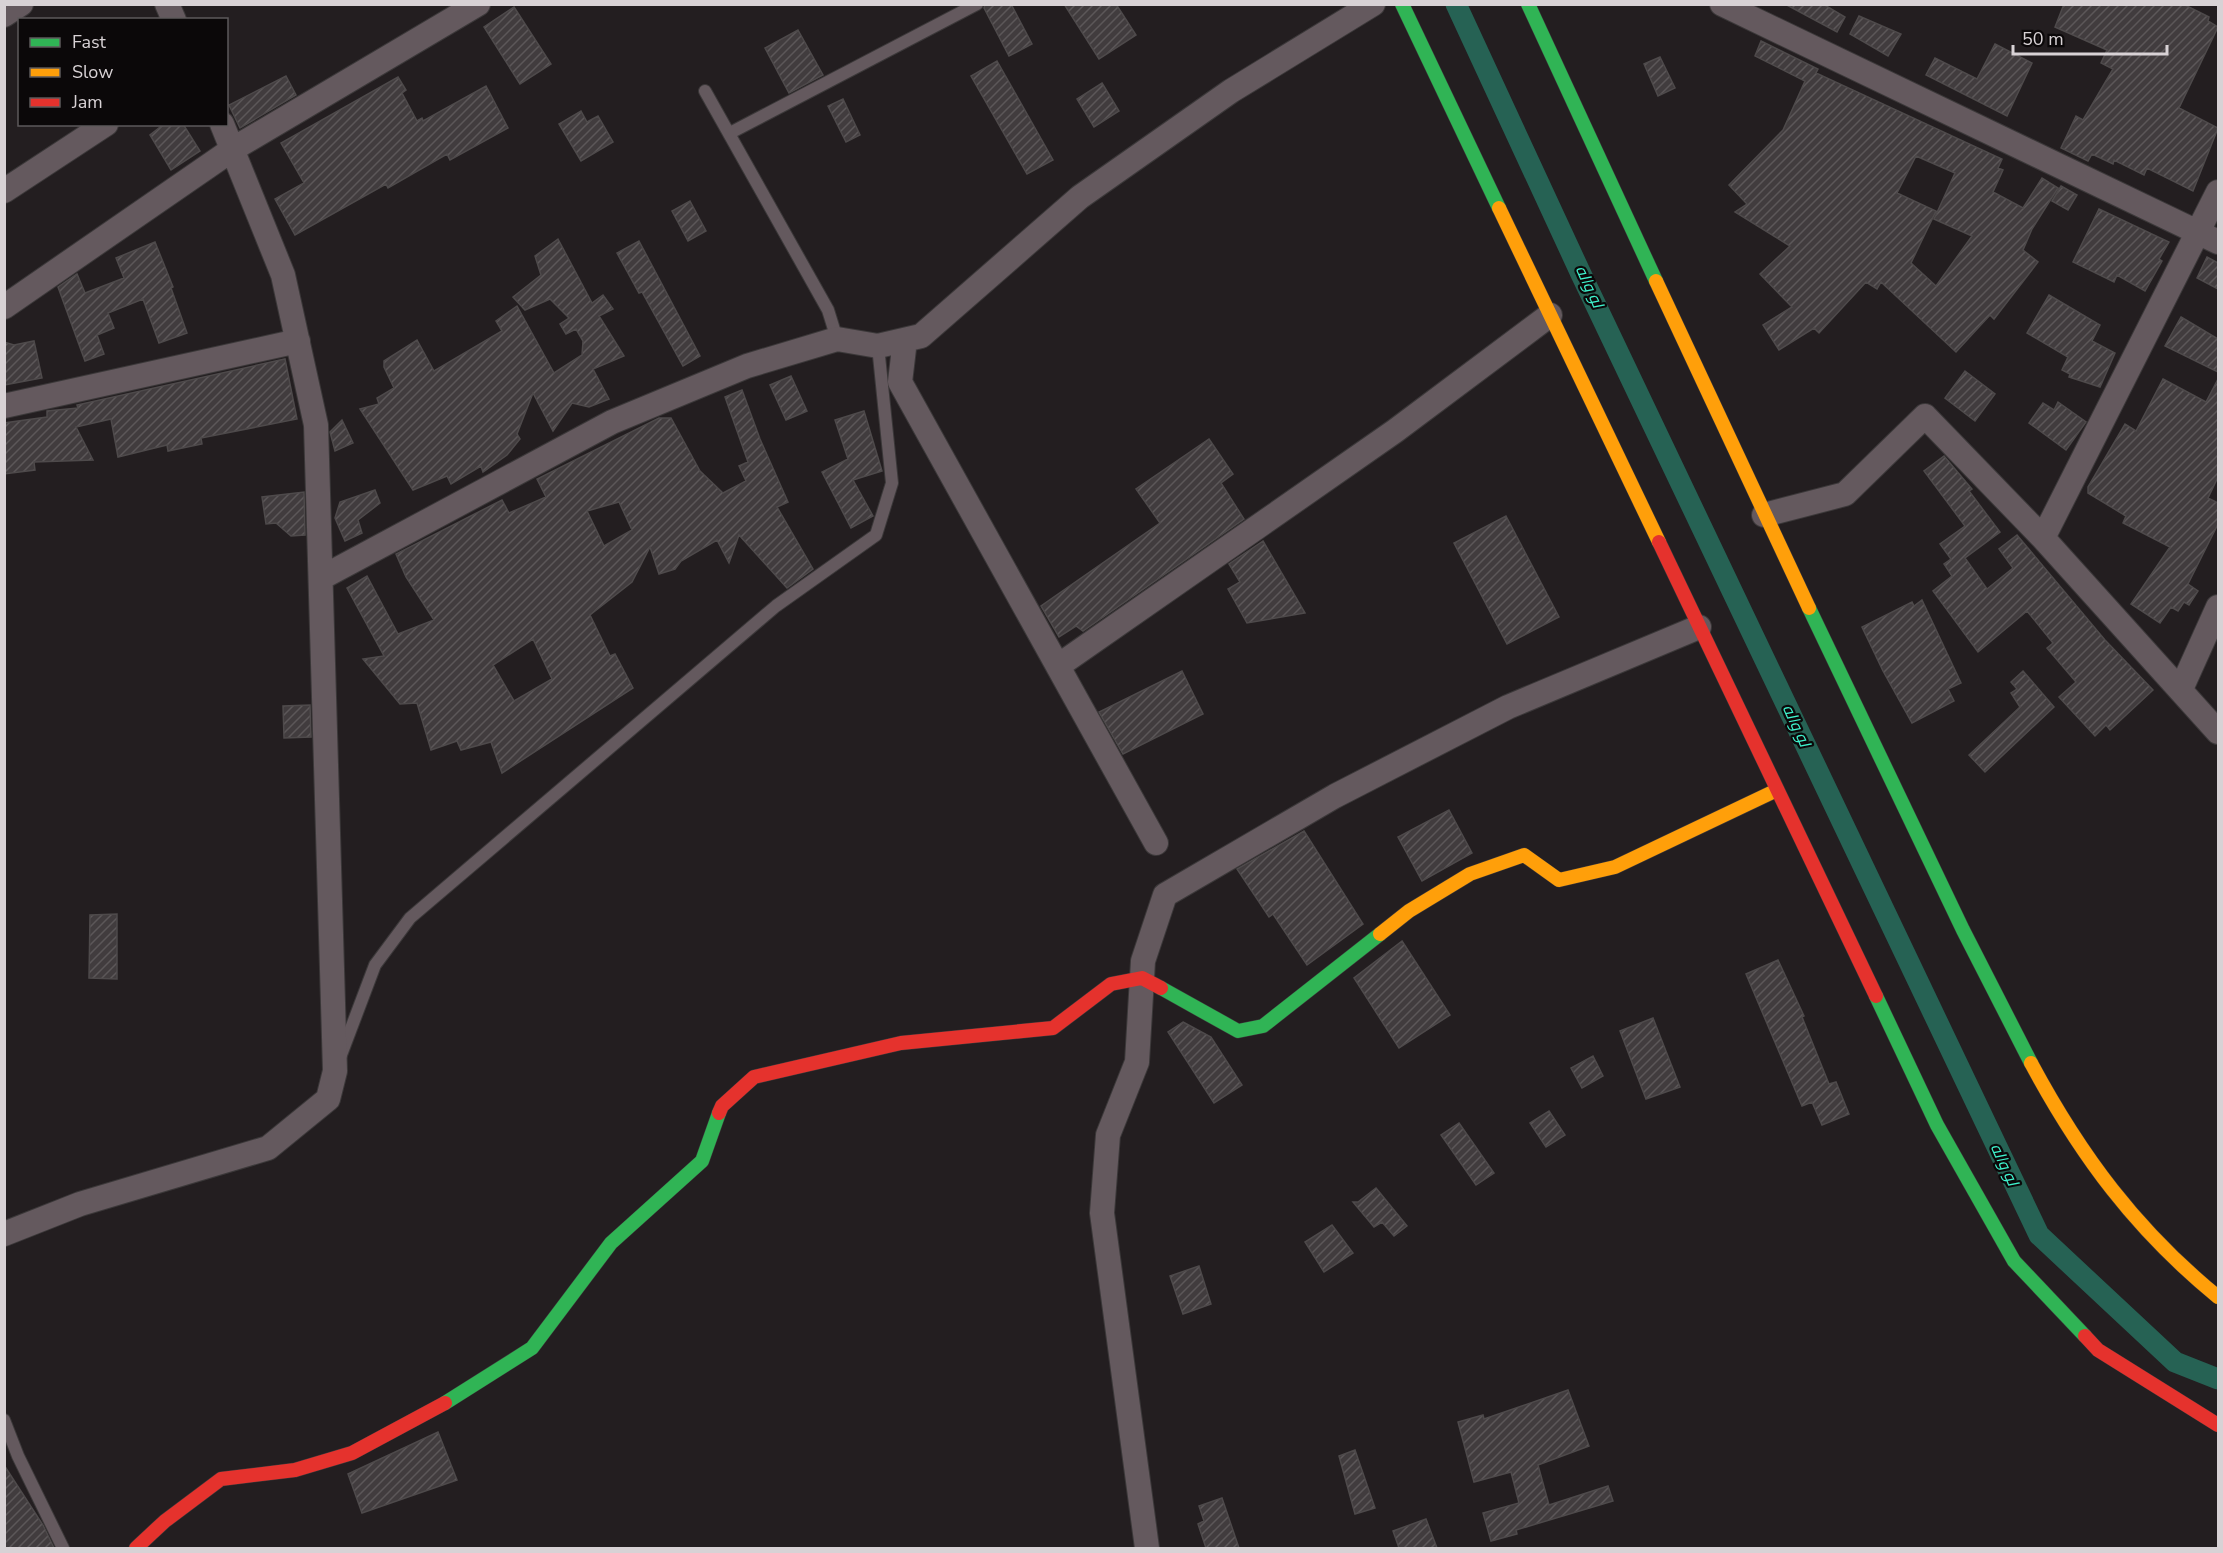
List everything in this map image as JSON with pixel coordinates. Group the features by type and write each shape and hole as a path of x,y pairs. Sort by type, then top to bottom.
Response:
{"street":[{"path":"4,15 21,4"},
{"path":"167,4 173,18"},
{"path":"4,307 233,149 478,4"},
{"path":"321,578 612,423 747,366 837,339 878,346 921,336 1080,197 1231,91 1373,4"},
{"path":"1402,4 1937,1125 2014,1261 2098,1350 2218,1425"},
{"path":"1527,4 1764,515 1980,965 2036,1075 2088,1156 2129,1212 2171,1259 2218,1297"},
{"path":"1722,4 2209,237"},
{"path":"4,190 103,126"},
{"path":"4,1234 80,1204 268,1148 328,1098 335,1071 316,425 283,275 223,126"},
{"path":"2043,538 2209,237 2218,192"},
{"path":"1058,666 1395,431 1550,315"},
{"path":"905,340 900,382 1156,843"},
{"path":"4,406 298,341"},
{"path":"1764,515 1845,494 1926,416 2043,538 2218,732"},
{"path":"2181,689 2218,607"},
{"path":"1147,1548 1102,1213 1108,1135 1137,1062 1143,961 1165,895 1335,796 1508,707 1699,627"},
{"path":"136,1548 165,1521 221,1479 295,1470 352,1454 440,1407 532,1348 611,1243 702,1161 722,1106 754,1077 902,1043 1053,1028 1111,984 1142,978 1238,1031 1263,1026 1409,911 1470,874 1524,855 1559,880 1616,867 1777,790"}],"lane":[{"path":"730,133 977,4"},
{"path":"705,91 828,310 837,339"},
{"path":"335,1071 375,965 410,918 776,606 876,535 892,483 878,346"},
{"path":"4,1420 18,1456 63,1548"}],"building":[{"path":"985,4 1011,4 1032,44 1009,56 984,8"},
{"path":"1064,4 1116,4 1136,35 1099,59"},
{"path":"1785,4 1823,4 1845,17 1837,32"},
{"path":"2064,4 2183,4 2209,17 2208,21 2218,27 2179,108 2218,128 2193,191 2147,168 2144,175 2114,160 2113,164 2092,154 2088,161 2061,148 2076,116 2083,120 2113,69 2101,63 2107,50 2055,27"},
{"path":"514,7 551,64 520,84 484,27"},
{"path":"1859,16 1901,34 1888,56 1850,34"},
{"path":"798,30 823,75 789,93 765,48"},
{"path":"1761,41 1818,69 1816,73 2002,159 1998,168 2003,170 1993,192 2023,208 2042,178 2058,188 2032,229 2023,250 2038,262 1994,319 1990,315 1956,352 1881,282 1877,289 1866,282 1819,333 1814,328 1779,350 1763,325 1792,307 1760,274 1790,246 1735,212 1747,204 1729,185 1783,130 1805,81 1755,56","holes":["1916,156 1955,173 1934,219 1972,236 1936,286 1911,263 1936,211 1897,193"]},
{"path":"1995,44 2032,63 2007,116 1926,75 1935,58 1977,79"},
{"path":"1660,57 1675,88 1658,96 1644,64"},
{"path":"997,61 1053,160 1027,174 971,76"},
{"path":"286,76 296,95 240,128 229,105"},
{"path":"398,77 406,90 402,93 417,121 422,118 423,121 486,86 508,128 450,160 447,154 388,188 386,184 295,235 275,199 304,183 281,143"},
{"path":"1102,83 1119,111 1094,127 1077,99"},
{"path":"843,99 860,135 846,142 828,106"},
{"path":"581,111 587,122 598,116 613,142 581,161 559,124"},
{"path":"161,126 184,126 200,151 171,170 150,135"},
{"path":"2061,186 2077,195 2068,210 2052,201"},
{"path":"690,201 706,231 688,241 672,211"},
{"path":"2099,209 2169,242 2159,259 2162,261 2145,291 2117,275 2114,282 2073,262"},
{"path":"558,239 592,303 603,295 613,309 599,316 624,356 593,369 609,399 589,407 572,403 553,431 533,393 517,434 520,439 507,455 483,472 481,466 451,484 447,476 413,490 360,409 379,404 377,398 394,388 384,367 384,361 417,340 434,371 502,331 496,321 517,306 554,373 582,355 583,341 576,329 566,334 560,324 569,318 550,299 525,310 513,297 541,275 535,256"},
{"path":"639,241 700,356 683,366 642,292 639,293 617,253"},
{"path":"155,242 173,287 171,288 187,333 159,343 143,299 108,313 114,328 97,335 104,354 85,361 58,287 77,274 85,293 124,278 116,258"},
{"path":"2207,257 2218,263 2218,289 2197,278"},
{"path":"2049,295 2100,325 2092,341 2115,353 2100,387 2069,377 2070,374 2062,370 2068,357 2027,333"},
{"path":"2181,317 2218,339 2218,372 2165,346"},
{"path":"34,341 42,378 4,385 4,342 14,345"},
{"path":"285,359 297,419 201,438 202,444 168,451 167,445 118,457 111,419 76,427 93,460 34,462 35,470 4,474 4,423 47,417 47,411 78,408 77,405"},
{"path":"1965,371 1995,394 1975,421 1945,398"},
{"path":"791,376 807,411 786,420 770,385"},
{"path":"2163,379 2206,402 2218,379 2218,477 2208,498 2218,503 2218,524 2188,584 2198,591 2189,605 2184,602 2178,611 2171,607 2160,623 2131,604 2170,547 2123,523 2126,516 2088,493 2088,487 2125,424 2136,431"},
{"path":"742,390 760,439 788,502 777,507 813,569 787,588 739,535 729,563 717,540 681,561 675,569 659,574 650,547 632,582 590,615 610,656 615,654 633,688 502,773 491,742 461,750 457,741 431,750 417,703 400,704 363,659 384,656 347,588 367,576 398,634 434,620 406,577 396,554 502,500 509,513 546,497 537,479 659,418 671,418 700,471 723,493 746,481 739,466 748,462 725,397","holes":["619,502 632,530 604,546 587,511","533,639 552,679 514,701 493,665"]},
{"path":"2058,402 2086,422 2066,450 2029,423 2043,403 2054,410"},
{"path":"864,411 882,471 853,480 873,516 851,528 822,472 848,459 835,420"},
{"path":"342,420 353,443 335,451 330,432"},
{"path":"1209,439 1233,474 1221,483 1244,519 1083,631 1076,626 1059,637 1041,606 1160,523 1136,489"},
{"path":"1944,456 1972,489 1969,491 2000,532 1965,558 1987,589 2013,568 1999,549 2017,535 2105,640 2153,690 2110,730 2106,725 2095,736 2059,697 2076,682 2047,648 2053,643 2027,611 1978,652 1933,591 1952,576 1944,564 1951,559 1940,544 1965,526 1924,471"},
{"path":"375,490 380,503 358,520 362,533 345,541 335,518 340,502"},
{"path":"304,492 305,535 291,536 276,523 266,524 262,497"},
{"path":"1506,516 1559,617 1507,644 1454,543"},
{"path":"1263,541 1305,613 1247,623 1228,589 1240,582 1229,564"},
{"path":"1922,600 1961,683 1948,689 1954,701 1912,723 1862,627 1912,602 1914,606"},
{"path":"1182,671 1203,714 1123,754 1099,712"},
{"path":"2023,671 2054,707 1985,772 1969,755 2020,707 2011,693 2017,689 2011,682"},
{"path":"310,705 311,737 284,738 283,706"},
{"path":"1449,810 1472,853 1422,881 1398,837"},
{"path":"1304,831 1363,924 1307,965 1273,914 1269,917 1237,869"},
{"path":"117,914 117,979 89,978 90,915"},
{"path":"1402,941 1450,1015 1399,1048 1354,978"},
{"path":"1778,960 1804,1016 1802,1017 1829,1084 1836,1082 1849,1114 1822,1125 1812,1102 1802,1106 1746,974"},
{"path":"1653,1018 1680,1087 1646,1099 1620,1031"},
{"path":"1183,1022 1211,1037 1242,1085 1214,1103 1168,1032"},
{"path":"1593,1056 1603,1076 1582,1088 1571,1068"},
{"path":"1549,1111 1565,1135 1546,1147 1530,1123"},
{"path":"1459,1123 1494,1173 1476,1185 1441,1135"},
{"path":"1376,1188 1407,1226 1394,1236 1382,1222 1374,1227 1353,1202 1358,1202"},
{"path":"1332,1225 1353,1253 1324,1272 1305,1242"},
{"path":"1199,1266 1211,1304 1183,1314 1170,1276"},
{"path":"1568,1390 1589,1446 1538,1465 1549,1505 1608,1486 1613,1501 1516,1530 1517,1534 1491,1541 1483,1513 1519,1503 1511,1472 1474,1482 1458,1422 1483,1415 1484,1419"},
{"path":"438,1432 457,1480 362,1513 348,1474"},
{"path":"1355,1450 1375,1508 1355,1514 1339,1456"},
{"path":"4,1465 43,1525 54,1548 4,1548"},
{"path":"1222,1498 1239,1548 1206,1548 1198,1524 1204,1521 1199,1506"},
{"path":"1426,1519 1437,1548 1399,1548 1393,1531"}],"waterway":[{"name":"لو واله","path":"1456,4 1581,274 2039,1235 2175,1362 2218,1379"}],"traffic: fast":[{"path":"1402,4 1499,208"},
{"path":"1528,4 1656,281"},
{"path":"1809,608 1963,930 2031,1063"},
{"path":"1161,988 1238,1031 1263,1026 1380,934"},
{"path":"1876,996 1937,1125 2014,1261 2085,1336"},
{"path":"445,1403 532,1348 611,1243 702,1161 719,1113"}],"traffic: slow":[{"path":"1499,208 1659,542"},
{"path":"1656,281 1809,608"},
{"path":"1380,934 1409,911 1470,874 1524,855 1559,880 1615,867 1777,790"},
{"path":"2031,1063 2070,1129 2112,1190 2161,1245 2218,1297"}],"traffic: jam":[{"path":"1659,542 1876,996"},
{"path":"719,1113 722,1106 754,1077 901,1043 1053,1028 1111,984 1142,978 1161,988"},
{"path":"2085,1336 2098,1350 2218,1425"},
{"path":"136,1548 165,1521 221,1479 295,1470 352,1453 445,1403"}]}
